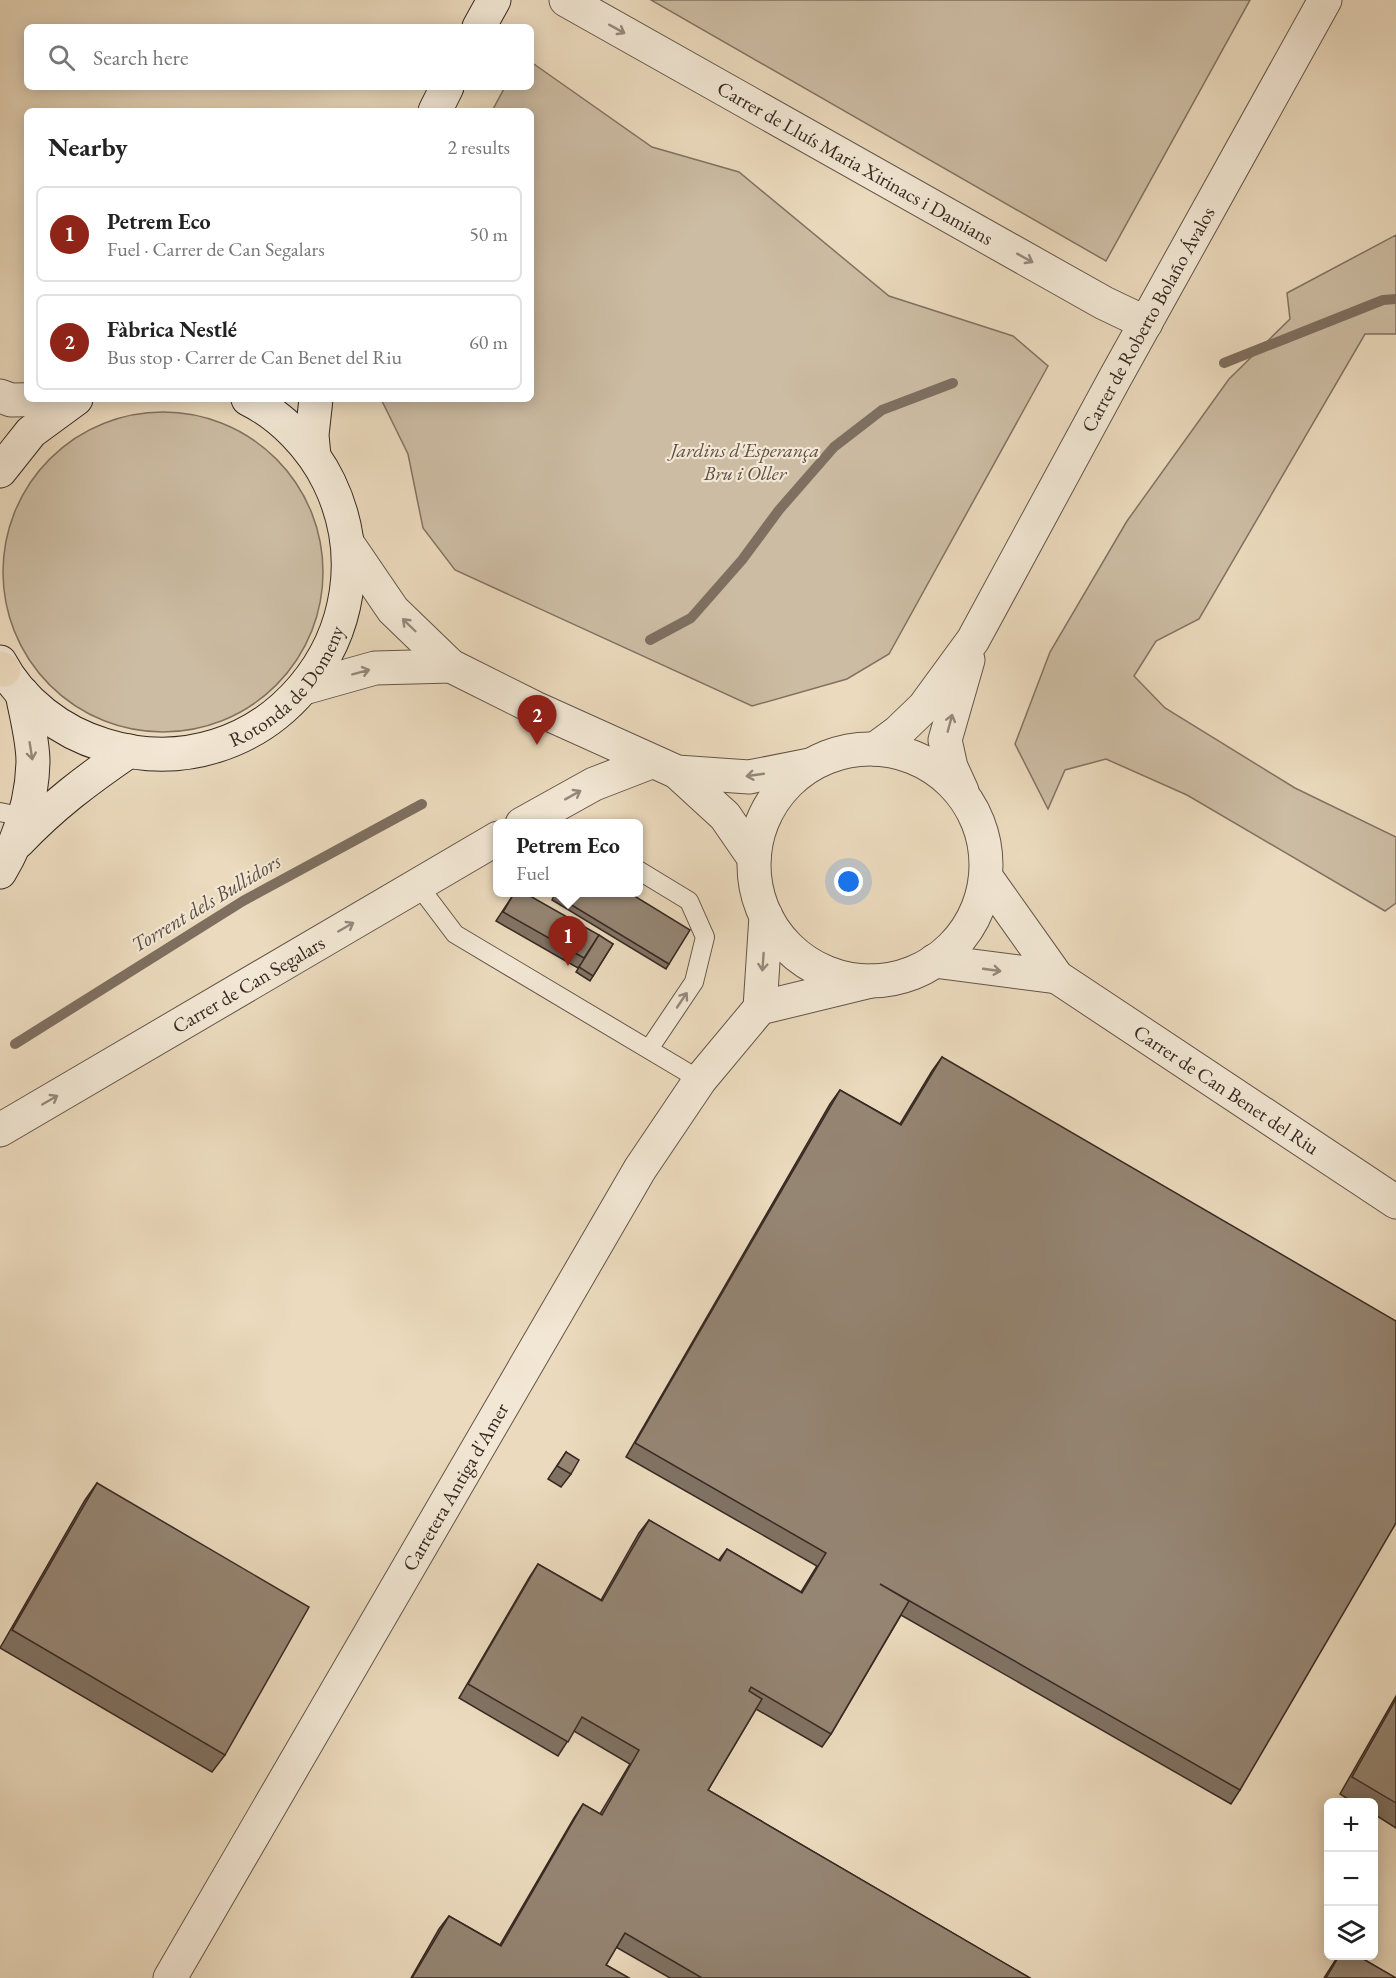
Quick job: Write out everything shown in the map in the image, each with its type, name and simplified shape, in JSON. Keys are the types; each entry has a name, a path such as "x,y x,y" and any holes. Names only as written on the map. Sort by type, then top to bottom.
{"street":[{"path":"481,24 494,0"},
{"name":"Carrer de Lluís Maria Xirinacs i Damians","path":"566,0 1104,303 1146,323"},
{"name":"Carrer de Roberto Bolaño Ávalos","path":"875,749 898,732 924,707 974,640 1325,0"},
{"path":"436,108 446,90"},
{"path":"0,396 11,400 24,400"},
{"path":"0,471 31,432 72,402"},
{"name":"Rotonda de Domeny","path":"7,673 49,717 79,735 129,751 168,754 188,752 225,743 276,715 304,688 322,663 341,621 349,575 348,544 337,498 314,456 280,420 253,402"},
{"path":"314,456 312,435 316,402"},
{"path":"348,544 393,610 451,666 664,767 725,816 754,858"},
{"name":"Carrer de Roberto Bolaño Ávalos","path":"974,640 945,740 951,767 982,835 986,877"},
{"path":"304,688 375,668 451,666"},
{"path":"7,673 33,761 10,837"},
{"path":"539,819 594,784 664,767 749,777 812,764 842,752 875,749 919,759 945,775 965,798"},
{"path":"10,837 45,814 75,789 129,751"},
{"path":"812,764 796,775 772,804 757,839 754,858 756,888 766,916 784,943 809,963 839,976 871,981"},
{"name":"Carrer de Can Segalars","path":"0,1130 493,841"},
{"path":"766,916 760,1008 904,975 934,961 956,942 973,918 986,877"},
{"name":"Carrer de Can Benet del Riu","path":"986,877 1057,977 1396,1202"},
{"name":"Carrer de Can Benet del Riu","path":"934,961 1057,977"},
{"name":"Carretera Antiga d'Amer","path":"170,1978 634,1179 699,1080 760,1008"}],"lane":[{"path":"643,872 689,901 705,937 694,982 649,1049"},
{"path":"418,885 455,934 699,1080"}],"green space":[{"path":"651,0 1250,0 1106,261"},
{"name":"Jardins d'Esperança Bru i Oller","path":"534,64 652,147 739,172 889,296 1013,336 1048,366 889,654 847,679 752,706 455,570 423,528 408,454 382,402 534,402 534,108 494,108 503,90 534,90"},
{"path":"1396,235 1396,334 1365,334 1199,619 1156,641 1134,676 1165,708 1295,788 1396,837 1396,903 1385,911 1187,795 1106,759 1065,770 1048,809 1015,744 1050,652 1127,521 1229,379 1290,319 1287,293"},
{"path":"163,412 194,415 224,424 265,448 287,470 311,511 320,541 323,572 320,603 311,633 287,674 265,696 224,720 194,729 163,732 132,729 102,720 61,696 39,674 15,633 6,603 3,572 6,541 15,511 39,470 61,448 102,424 132,415"}],"building":[{"path":"512,897 532,897 599,935 584,958 503,912"},
{"path":"558,897 636,897 690,930 669,964"},
{"path":"599,935 613,944 593,976 579,967"},
{"path":"942,1057 1396,1321 1396,1523 1240,1790 880,1584 909,1601 831,1734 751,1687 749,1691 762,1699 708,1790 1030,1978 702,1978 625,1933 606,1965 629,1978 412,1978 449,1916 501,1946 583,1804 602,1815 639,1750 582,1717 568,1742 468,1684 538,1564 602,1601 649,1520 720,1561 727,1549 802,1593 826,1553 635,1443 840,1090 901,1125"},
{"path":"566,1452 579,1460 571,1474 557,1466"},
{"path":"97,1483 309,1607 225,1755 12,1630"},
{"path":"1396,1699 1396,1803 1352,1777"},
{"path":"1337,1960 1365,1960 1396,1978 1326,1978"}],"waterway":[{"name":"Torrent dels Bullidors","path":"1224,363 1383,300 1396,299"},
{"name":"Torrent dels Bullidors","path":"650,640 691,618 742,560 779,510 834,447 882,410 953,383"},
{"name":"Torrent dels Bullidors","path":"15,1044 243,901 422,804"}],"place":[{"name":"Fàbrica Nestlé","path":"537,745"},
{"name":"Petrem Eco","path":"568,966"}]}
